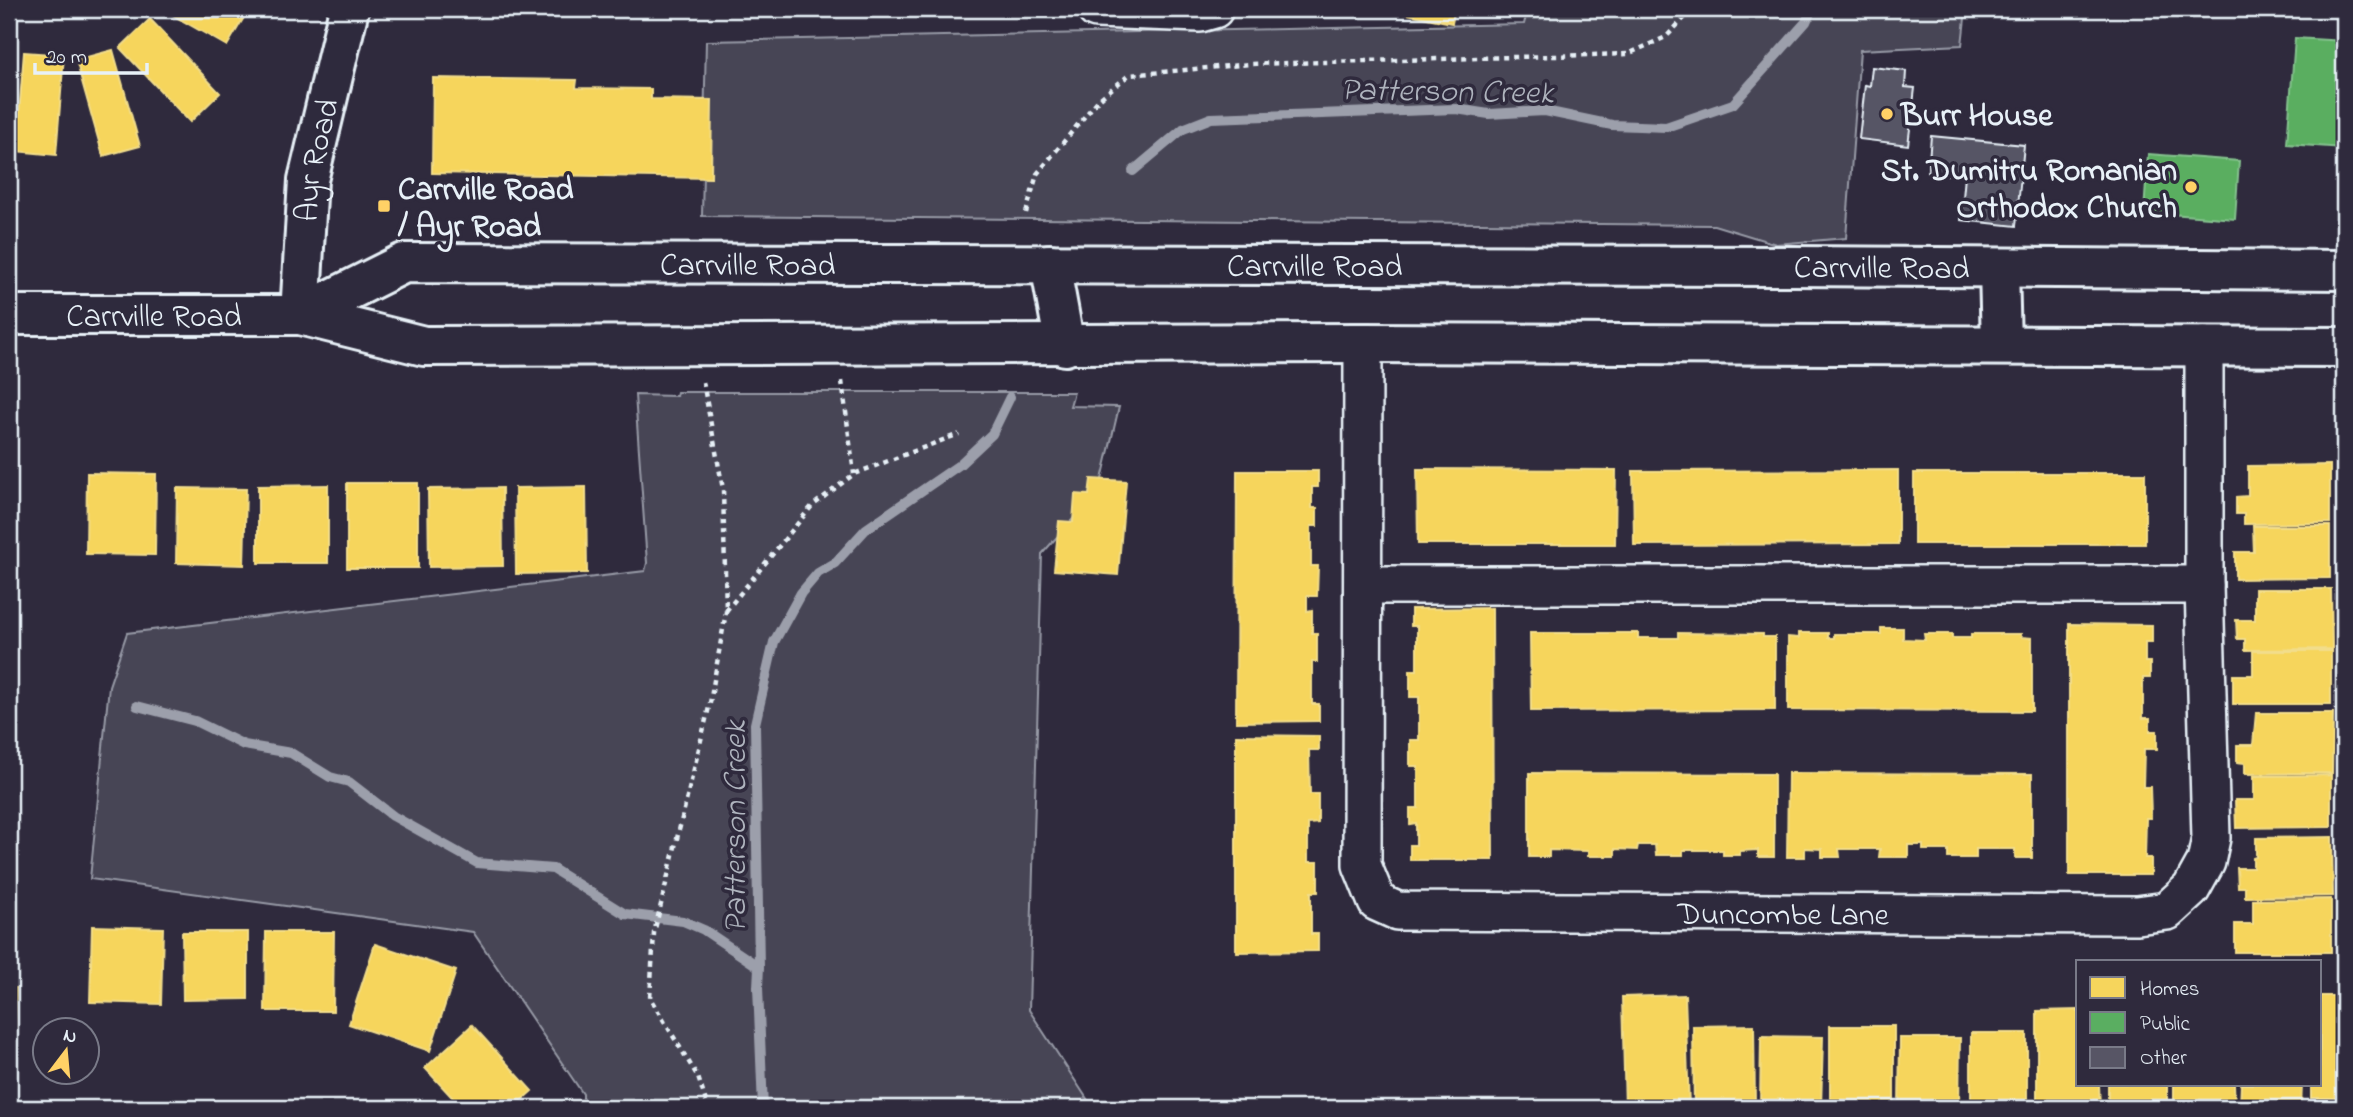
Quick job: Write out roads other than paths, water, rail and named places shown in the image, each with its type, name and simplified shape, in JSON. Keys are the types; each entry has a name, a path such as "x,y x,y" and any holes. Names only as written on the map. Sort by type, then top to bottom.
{"main road":[{"name":"Ayr Road","path":"300,315 308,180 349,9"},
{"name":"Carrville Road","path":"300,315 404,263 2344,270"},
{"path":"1050,264 1065,346"},
{"path":"1999,269 2001,345"},
{"name":"Carrville Road","path":"9,315 300,315 424,346 1363,344 2344,347"}],"street":[{"path":"1096,9 1200,13 1214,9"},
{"name":"Duncombe Lane","path":"1363,344 1362,864 1377,902 1397,911 2137,915 2167,911 2191,889 2206,862 2211,838 2204,584 2204,346"},
{"path":"1363,585 2204,584"}],"waterway":[{"name":"Patterson Creek","path":"1133,171 1183,129 1211,118 1456,109 1489,114 1545,111 1612,125 1666,127 1733,104 1806,22 1812,9"},
{"name":"Patterson Creek","path":"763,1108 758,987 755,724 774,642 801,593 818,573 835,563 866,529 959,465 992,434 1010,397"},
{"path":"137,706 195,721 244,745 291,753 330,777 349,782 393,816 477,863 553,869 625,914 683,921 704,930 759,967"}],"place":[{"name":"Burr House","path":"1887,114"},
{"name":"St. Dumitru Romanian Orthodox Church","path":"2191,187"},
{"name":"Carrville Road / Ayr Road","path":"384,206"}]}
